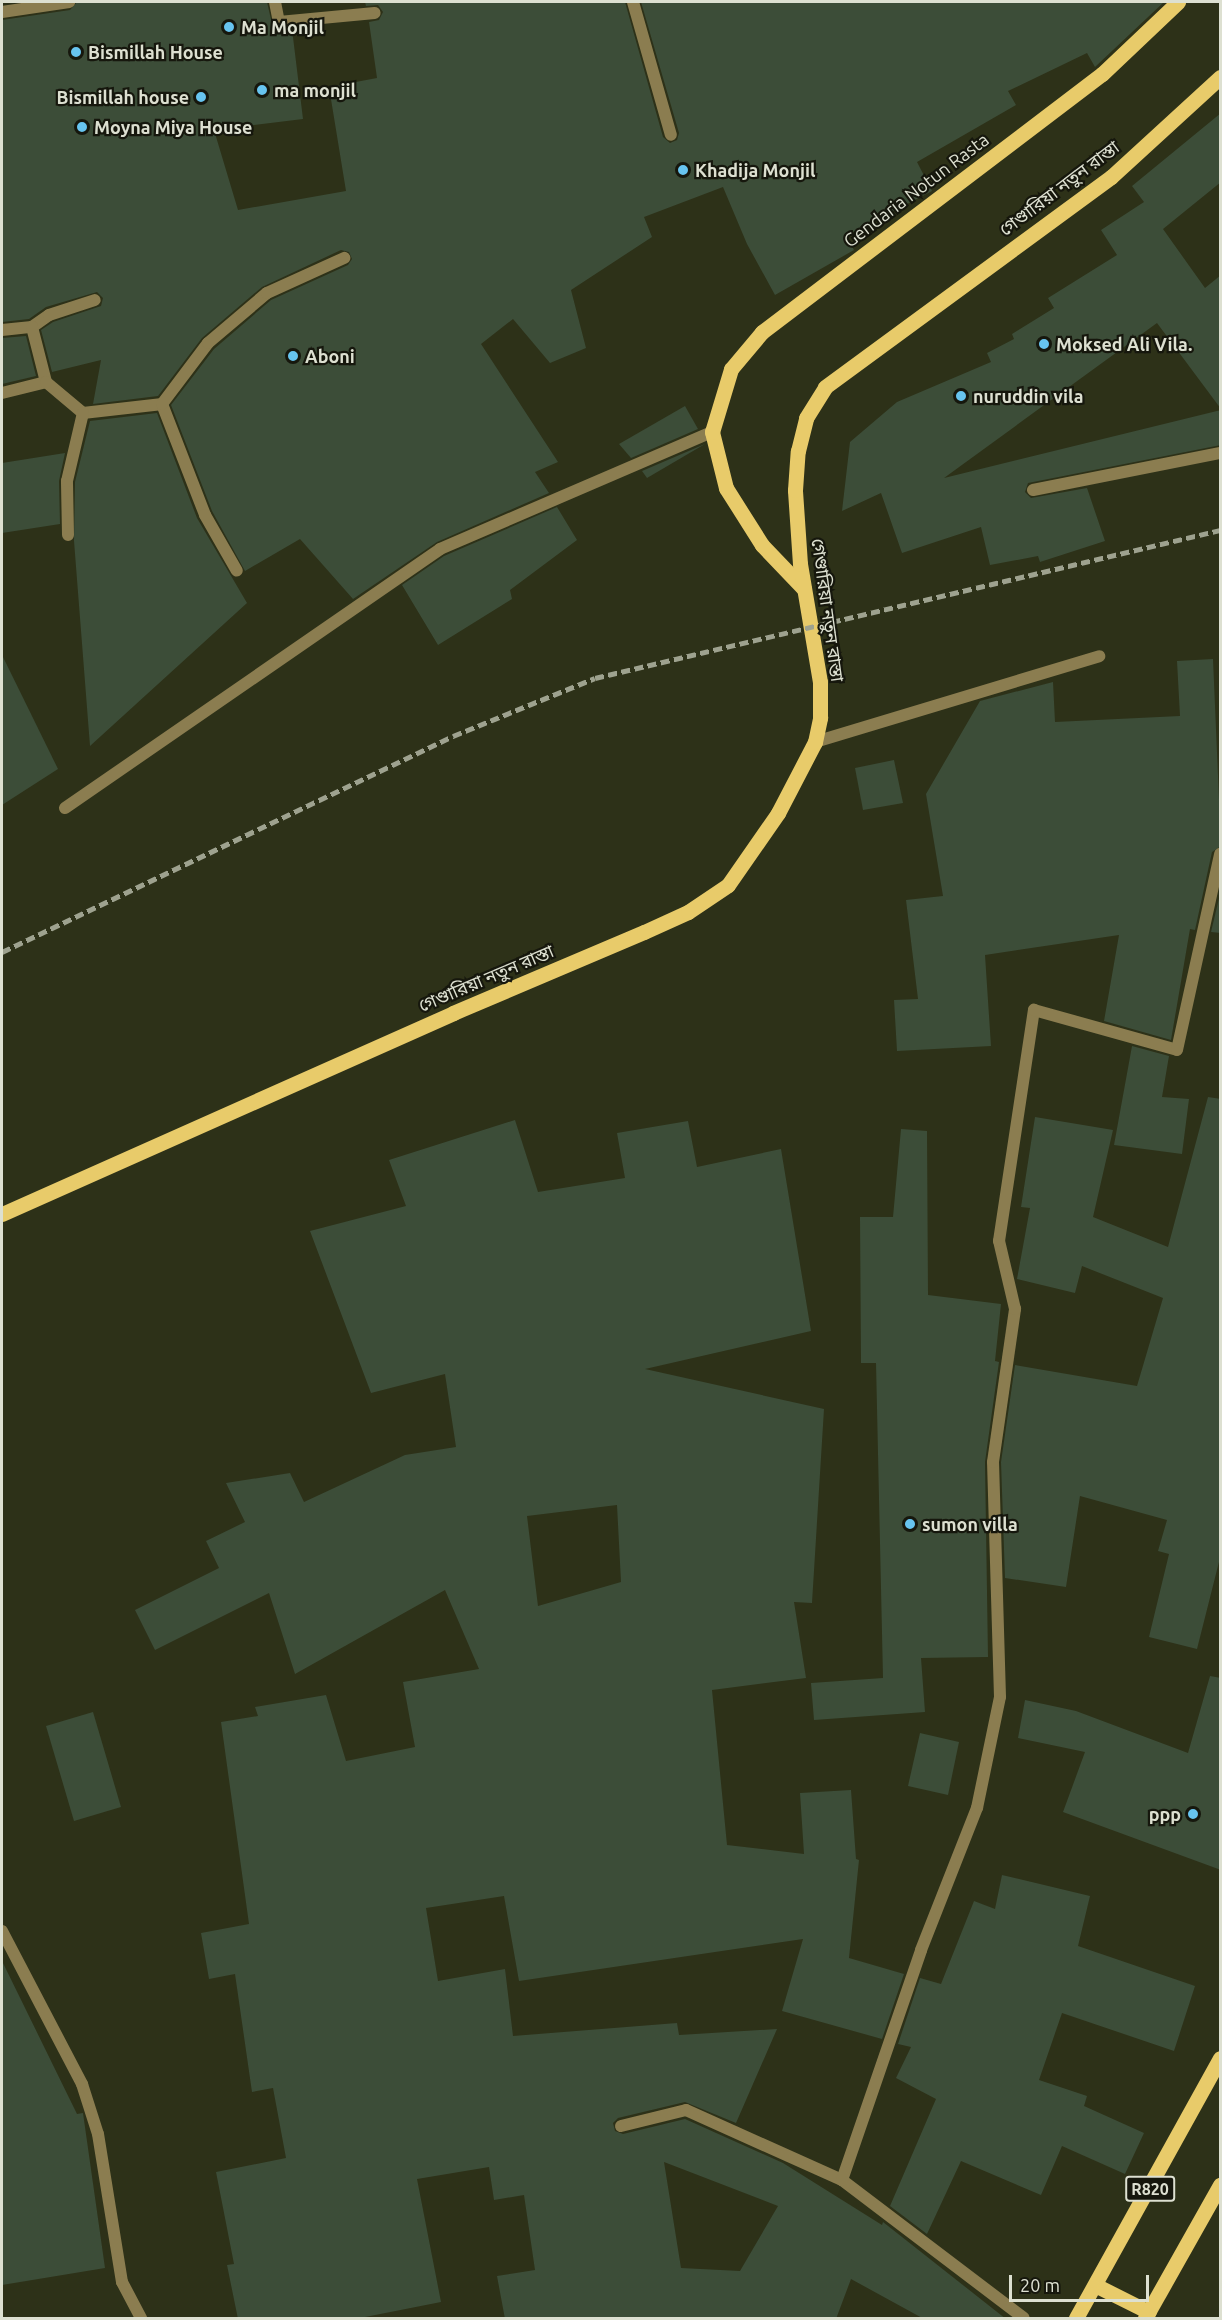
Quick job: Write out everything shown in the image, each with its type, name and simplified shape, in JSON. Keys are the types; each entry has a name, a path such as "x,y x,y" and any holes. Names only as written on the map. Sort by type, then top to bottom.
{"main road":[{"name":"Gendaria Notun Rasta","path":"712,432 731,369 762,333 1102,74 1178,2"},
{"name":"গেণ্ডারিয়া নতুন রাস্তা","path":"2,1214 688,912 728,885 755,850 815,742 820,682 804,589 795,490 798,451 806,418 825,387 1112,177 1221,76"},
{"path":"712,432 726,488 762,545 804,589"},
{"name":"R820","path":"1076,2319 1221,2058"},
{"path":"1095,2285 1147,2315 1221,2186"}],"street":[{"path":"2,12 69,2"},
{"path":"275,2 279,22 375,13"},
{"path":"633,2 671,135"},
{"path":"32,327 46,382 83,413 162,404 208,343 267,293 344,258"},
{"path":"2,330 32,327 49,315 95,300"},
{"path":"2,393 46,382"},
{"path":"162,404 205,514 237,571"},
{"path":"68,535 67,482 83,413"},
{"path":"65,808 440,549 712,432"},
{"path":"1033,490 1221,453"},
{"path":"815,742 1099,656"},
{"path":"842,2180 921,1950 977,1808 1000,1697 993,1462 1015,1309 999,1240 1034,1010 1177,1050 1221,854"},
{"path":"2,1931 82,2084 98,2134 122,2282 141,2319"},
{"path":"621,2126 686,2110 842,2180 1024,2319"}],"building":[{"path":"77,2 267,2 273,28 292,29 303,119 214,130 238,210 346,191 329,87 377,78 369,22 379,20 383,12 378,5 366,6 365,2 625,2 663,137 670,143 677,140 679,133 641,2 1164,2 1095,67 1087,53 1008,91 1016,105 917,162 932,191 846,236 854,250 775,295 747,244 723,187 644,217 652,237 571,290 586,348 550,363 513,319 481,344 558,462 535,472 549,493 437,542 353,599 300,539 245,571 212,511 171,405 214,349 271,300 348,265 352,259 349,252 341,250 262,287 202,338 158,396 93,404 101,360 52,372 41,330 53,322 101,306 103,298 97,292 46,307 29,319 2,322 2,20 70,10"},
{"path":"1221,113 1221,182 1163,229 1205,288 1221,275 1221,409 1157,323 944,478 1221,410 1221,445 1028,483 1025,492 1031,498 1087,488 1105,541 1040,562 1038,556 990,565 981,527 902,553 881,493 842,511 850,442 897,402 991,362 987,353 1014,339 1012,334 1054,308 1048,298 1117,255 1101,230 1144,202 1132,186"},
{"path":"26,336 36,376 2,384 2,338"},
{"path":"685,406 698,429 631,458 619,444"},
{"path":"157,413 197,518 247,603 90,746 74,541 75,482 90,421"},
{"path":"705,444 647,478 642,471"},
{"path":"65,453 59,481 60,524 2,533 2,463"},
{"path":"557,507 577,540 510,590 512,599 438,645 402,585 444,556"},
{"path":"2,655 58,769 2,805"},
{"path":"1213,659 1221,846 1212,852 1195,930 1190,929 1171,1040 1104,1021 1119,935 985,955 991,1046 897,1051 894,1000 918,999 906,900 943,896 926,794 980,701 1053,682 1055,722 1180,716 1177,661"},
{"path":"894,760 903,803 863,810 855,768"},
{"path":"1221,890 1221,933 1211,932"},
{"path":"1132,1046 1169,1056 1162,1097 1189,1099 1182,1154 1114,1145"},
{"path":"1208,1097 1221,1099 1221,1554 1197,1649 1149,1637 1169,1554 1158,1551 1167,1520 1080,1496 1066,1587 1005,1578 1001,1462 1015,1365 1137,1386 1163,1298 1082,1266 1075,1293 1017,1279 1030,1208 1021,1207 1035,1117 1113,1130 1093,1217 1168,1247"},
{"path":"515,1120 538,1192 625,1178 617,1133 688,1121 697,1167 781,1149 811,1331 645,1369 824,1409 812,1603 794,1602 806,1678 712,1690 727,1845 804,1854 800,1793 851,1790 856,1859 859,1860 849,1958 904,1974 882,2039 782,2011 803,1939 519,1981 504,1896 426,1908 438,1981 505,1969 513,2036 677,2023 679,2035 777,2029 736,2123 685,2102 618,2118 613,2123 615,2131 623,2134 685,2119 783,2163 882,2225 883,2222 1006,2319 924,2319 851,2279 836,2319 505,2319 497,2276 535,2270 524,2195 494,2200 489,2167 417,2179 441,2302 355,2319 238,2319 227,2265 234,2264 216,2172 286,2158 273,2088 252,2092 235,1974 209,1979 201,1933 249,1924 221,1722 258,1716 255,1707 326,1695 346,1761 415,1747 403,1682 479,1669 445,1590 295,1674 269,1593 155,1650 135,1610 219,1568 206,1541 245,1522 226,1483 290,1473 304,1502 405,1455 456,1447 445,1374 371,1393 310,1231 406,1206 389,1160","holes":["617,1505 621,1582 538,1606 527,1516","664,2162 778,2206 740,2271 681,2268"]},
{"path":"901,1129 927,1131 928,1295 1001,1304 995,1361 999,1362 985,1462 988,1657 921,1658 925,1712 814,1720 811,1683 883,1678 876,1363 861,1363 860,1217 893,1217"},
{"path":"1210,1676 1221,1678 1221,1870 1063,1812 1085,1752 1018,1738 1025,1700 1076,1711 1188,1753"},
{"path":"93,1712 121,1807 74,1821 46,1726"},
{"path":"920,1733 959,1742 948,1795 908,1786"},
{"path":"1002,1875 1090,1896 1078,1946 1195,1986 1174,2051 1062,2013 1039,2080 1087,2096 1084,2106 1144,2133 1125,2174 1062,2146 1041,2195 961,2161 927,2234 890,2206 936,2099 896,2078 911,2047 898,2044 920,1978 941,1984 974,1901 995,1909"},
{"path":"2,1961 77,2114 83,2113 105,2268 2,2285"}],"railway":[{"path":"2,952 453,736 595,678 1220,530"}],"place":[{"name":"Ma Monjil","path":"229,27"},
{"name":"Bismillah House","path":"76,52"},
{"name":"ma monjil","path":"262,90"},
{"name":"Bismillah house","path":"201,97"},
{"name":"Moyna Miya House","path":"82,127"},
{"name":"Khadija Monjil","path":"683,170"},
{"name":"Moksed Ali Vila.","path":"1044,344"},
{"name":"Aboni","path":"293,356"},
{"name":"nuruddin vila","path":"961,396"},
{"name":"sumon villa","path":"910,1524"},
{"name":"ppp","path":"1193,1814"}]}
